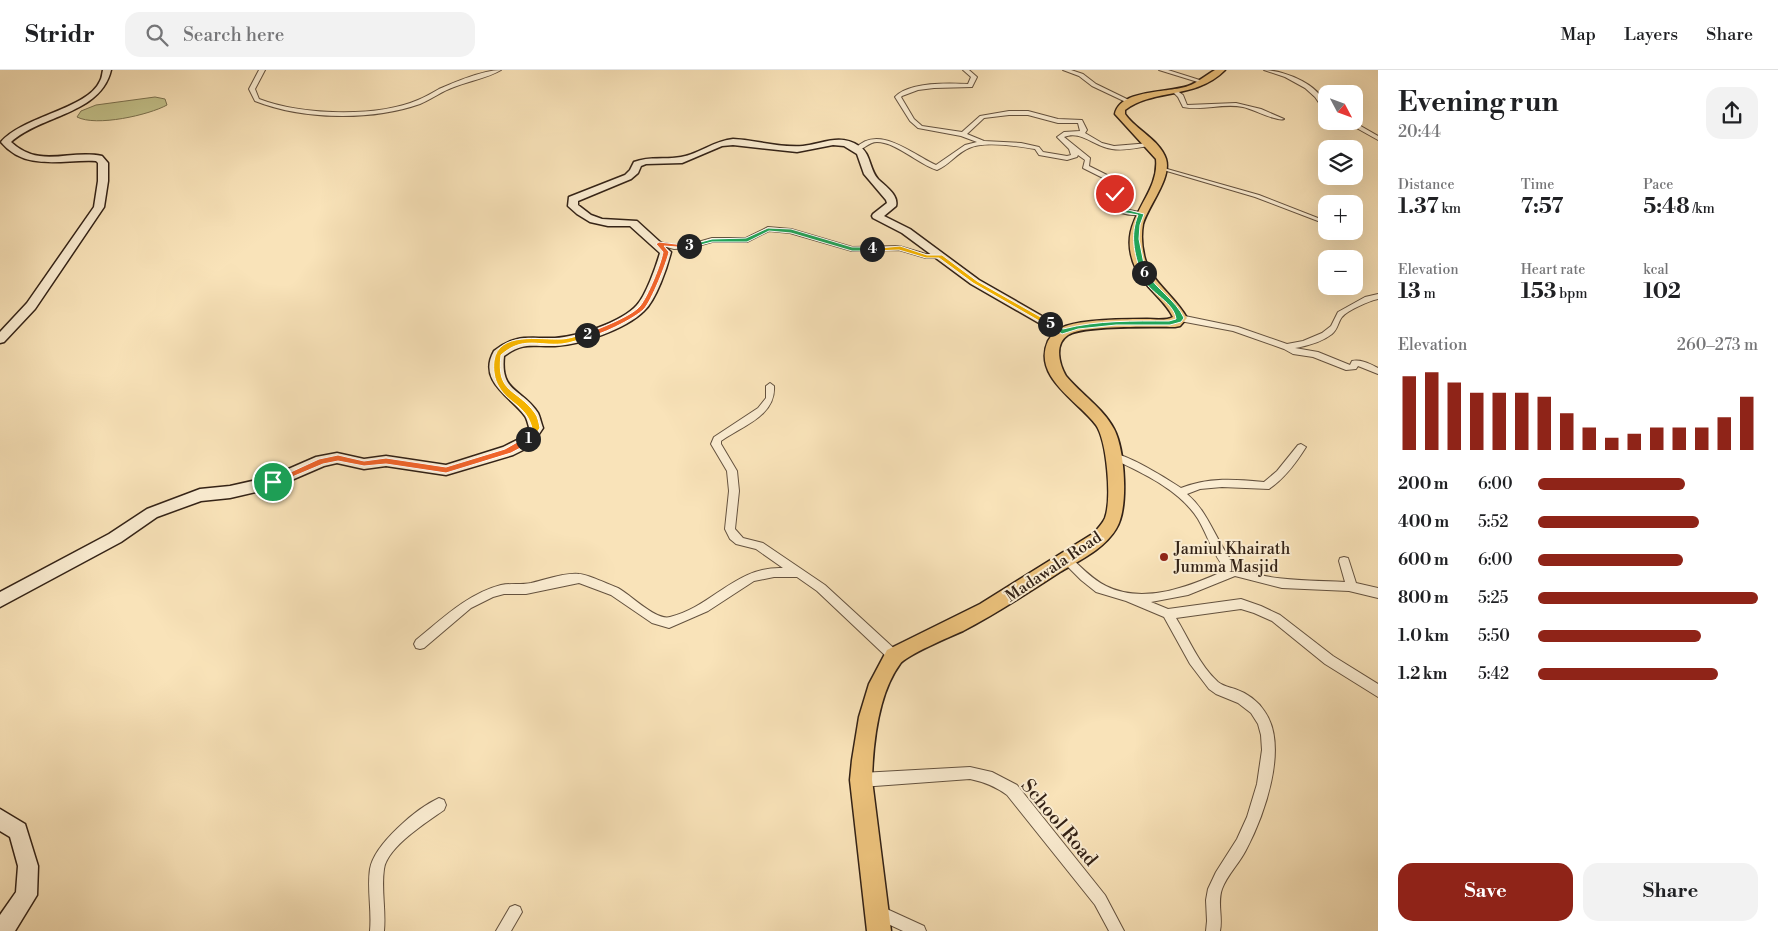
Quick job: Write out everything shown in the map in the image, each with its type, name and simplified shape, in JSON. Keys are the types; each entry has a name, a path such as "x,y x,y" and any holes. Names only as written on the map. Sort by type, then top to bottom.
{"main road":[{"path":"1062,332 1078,327 1116,323 1175,323 1180,318 1177,310 1148,282 1142,269 1136,239 1137,225 1162,168 1160,158 1121,117 1121,109 1130,102 1176,92 1202,82 1221,70"},
{"name":"Madawala Road","path":"894,656 986,610 1066,560 1100,538 1113,518 1115,508 1114,456 1108,432 1101,421 1057,375 1050,356 1056,340 1062,332"},
{"path":"879,931 861,780 862,760 869,717 879,684 894,656"}],"street":[{"path":"0,339 31,306 99,207 103,181 103,163 99,158 44,160 24,156 11,148 6,142 16,132 67,109 102,88 108,76 107,70"},
{"path":"262,70 252,89 257,100 296,110 328,113 409,105 426,99 446,88 498,70"},
{"path":"966,70 974,77 970,86 948,84 916,88 898,97 912,120 920,127 963,134 983,143"},
{"path":"1066,70 1081,75 1094,85 1130,102"},
{"path":"1162,70 1202,82"},
{"path":"1267,70 1285,75 1303,84 1318,98"},
{"path":"1176,92 1181,96 1185,106 1241,104 1281,119"},
{"path":"0,135 67,109"},
{"path":"963,134 982,117 1017,113 1028,113 1058,121 1080,120 1084,130 1082,133"},
{"path":"1363,130 1378,138"},
{"path":"1142,214 1118,210 1111,205 1115,194 1104,180 1108,178 1085,167 1088,159 1072,148 1060,136 1082,133 1094,142 1115,150 1148,144"},
{"path":"858,149 861,145 873,140 892,142 937,168 967,146 983,143 1021,145 1037,148 1041,154 1067,158 1075,156 1072,148"},
{"path":"0,600 115,538 152,513 200,495 230,492 273,482 322,461 338,458 364,464 386,461 446,470 508,451 526,442 536,428 532,415 502,386 496,370 498,354 509,344 519,341 562,341 609,328 642,308 664,261 666,252 633,223 604,224 581,214 573,206 572,199 628,177 635,170 637,164 646,160 680,160 698,155 724,143 748,143 799,150 826,143 844,142 858,149 870,175 891,198 892,204 877,216 906,231 975,282 1062,332"},
{"path":"1162,168 1257,196 1318,219"},
{"path":"659,244 674,247 691,246 712,240 747,240 768,229 791,231 852,249 900,248 926,256 940,256"},
{"path":"1287,347 1302,345 1319,338 1333,328 1337,317 1341,314 1368,299 1378,296"},
{"path":"1180,318 1235,329 1287,347 1296,352 1320,356 1349,368 1357,362 1378,372"},
{"path":"770,386 770,398 763,408 750,419 717,439 716,444 732,471 734,491 730,529 740,541 759,546 821,588 894,656"},
{"path":"1180,493 1193,487 1216,482 1266,486 1294,458 1301,447"},
{"path":"1114,456 1164,481 1180,493 1198,511 1226,565 1234,571 1253,578 1296,585 1352,588 1378,593"},
{"path":"1066,560 1103,591 1125,597 1168,614 1241,604 1257,608 1276,618 1329,660 1378,691"},
{"path":"1344,561 1352,588"},
{"path":"1125,597 1149,598 1179,594 1234,571"},
{"path":"420,644 467,606 490,593 504,589 526,589 579,578 615,592 656,620 669,623 704,608 751,577 774,572 800,573"},
{"path":"1168,614 1209,680 1220,691 1240,697 1249,704 1264,722 1268,736 1267,773 1251,823 1241,845 1222,873 1214,891 1215,925 1213,931"},
{"name":"School Road","path":"861,780 970,773 986,775 998,780 1012,790 1100,900 1117,931"},
{"path":"376,931 378,921 377,866 405,830 439,805"},
{"path":"0,819 18,831 28,866 26,895 2,931"},
{"path":"503,931 515,912"},
{"path":"878,912 919,931"}],"shaded area":[{"path":"155,97 165,99 167,105 122,119 97,121 77,117 81,111 96,105"}],"place":[{"name":"Jamiul Khairath Jumma Masjid","path":"1164,557"}],"route":[{"path":"273,482 322,461 338,458 364,464 386,461 446,470 508,451 526,442 536,428 532,415 502,386 496,370 498,354 509,344 519,341 562,341 609,328 642,308 664,261 666,252 659,244 674,247 691,246 712,240 747,240 768,229 791,231 852,249 900,248 926,256 940,256 975,282 1013,302 1062,332 1078,327 1116,323 1175,323 1180,318 1177,310 1148,282 1138,256 1137,225 1142,214 1118,210 1111,205 1115,194"}]}
